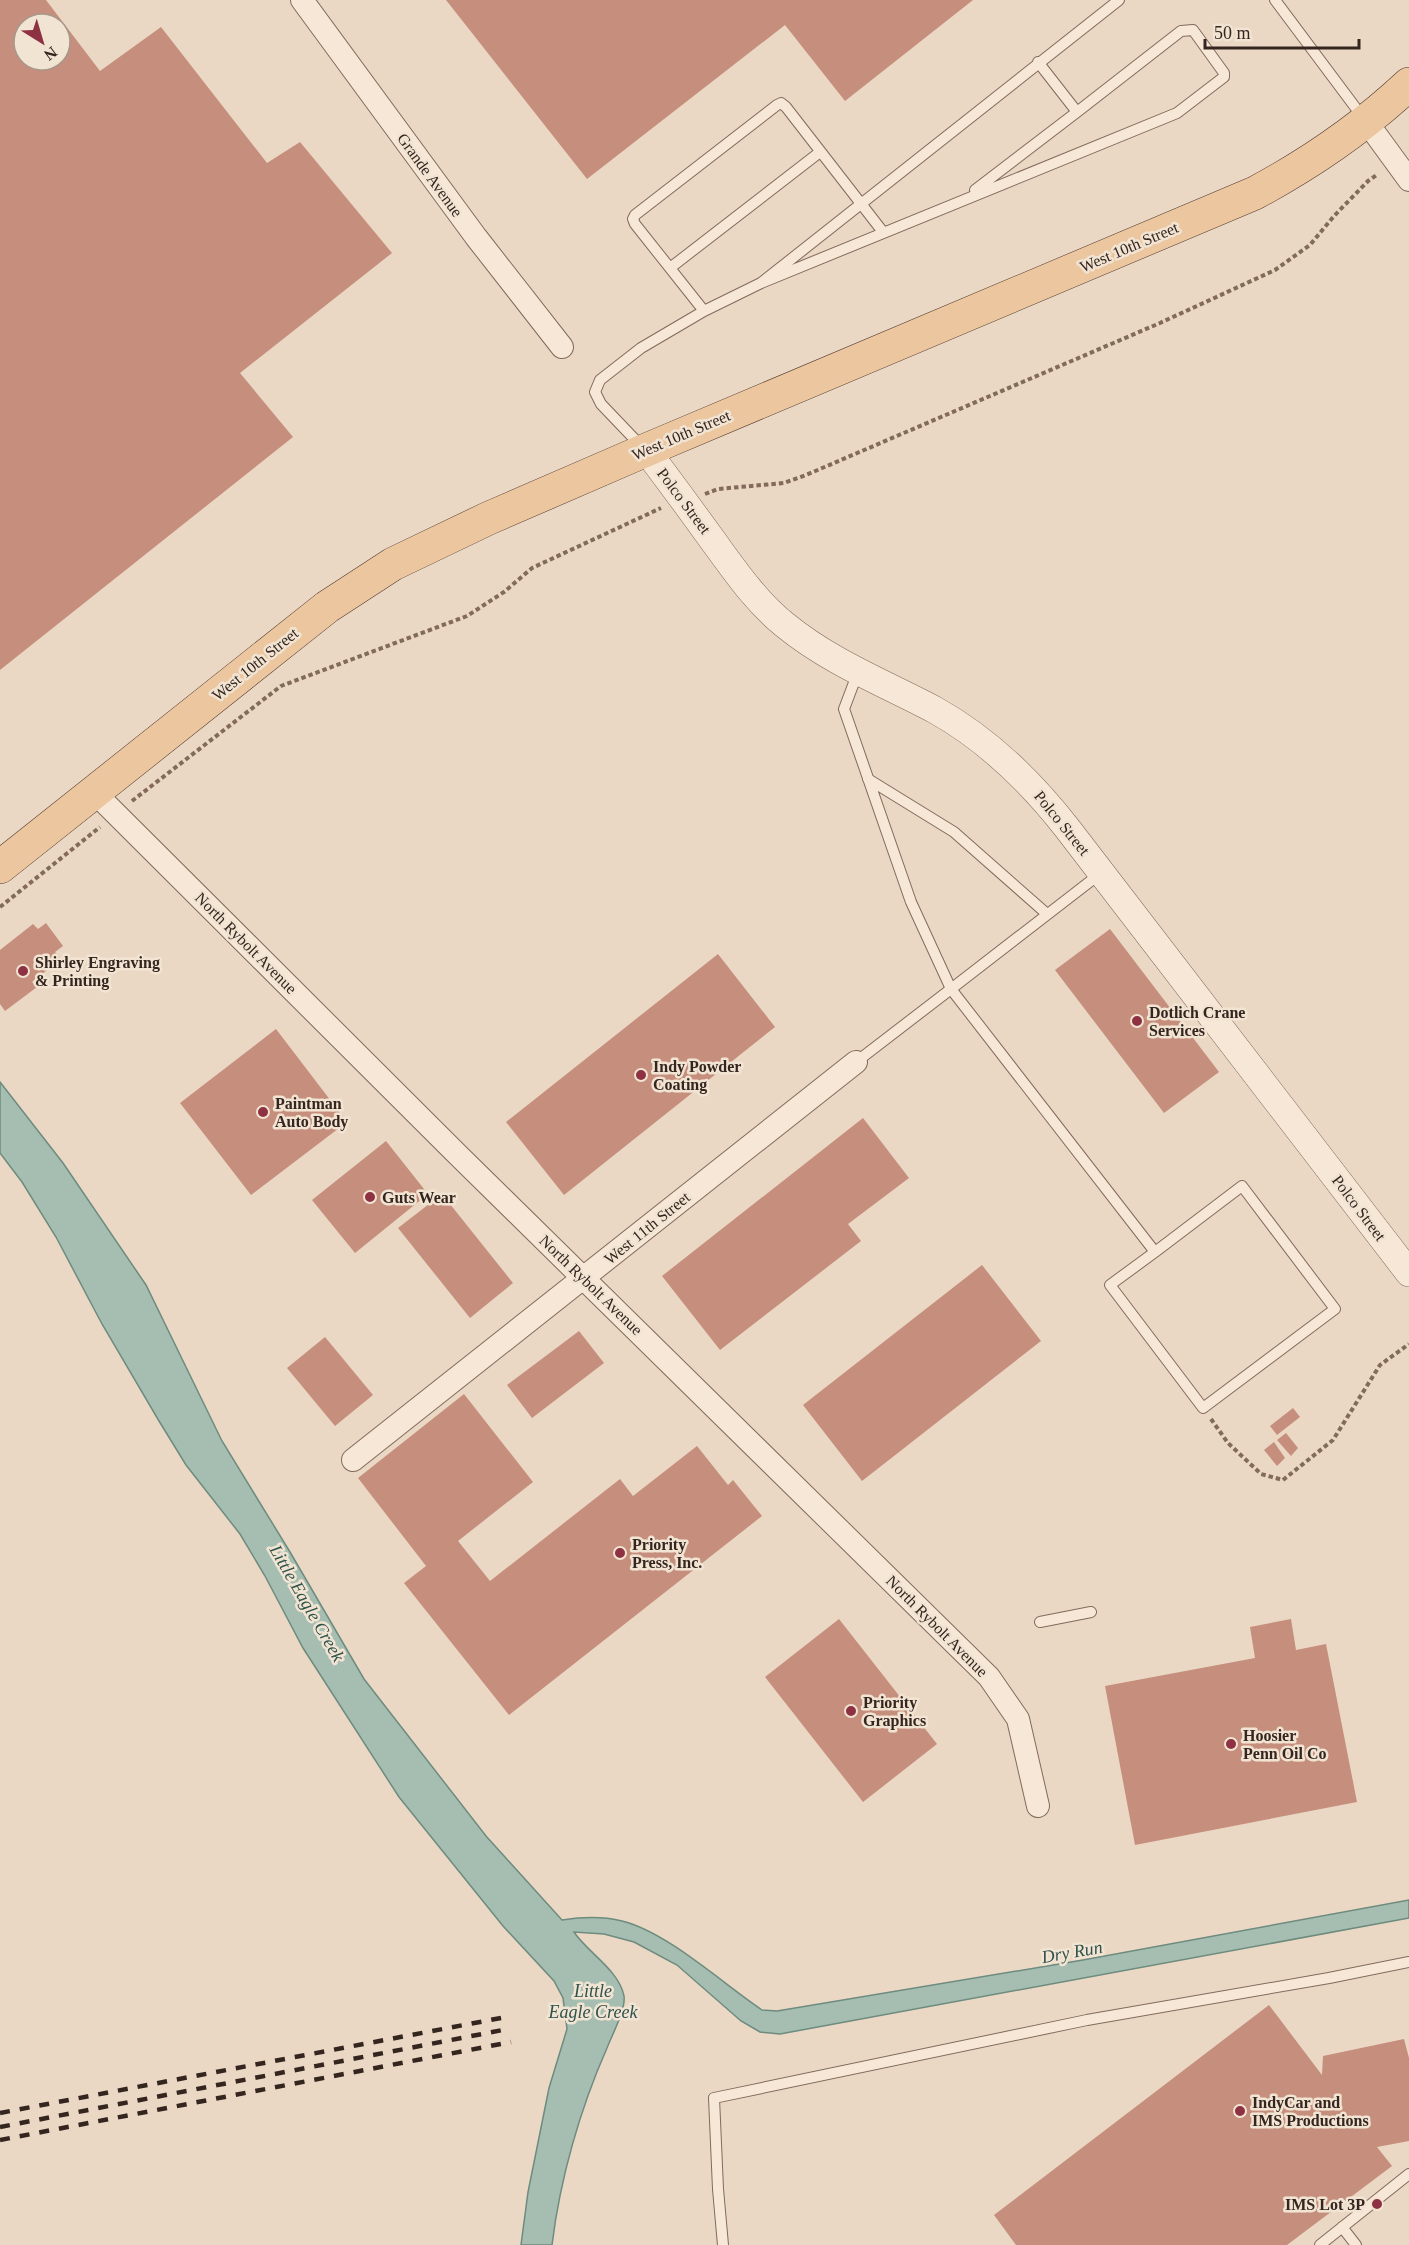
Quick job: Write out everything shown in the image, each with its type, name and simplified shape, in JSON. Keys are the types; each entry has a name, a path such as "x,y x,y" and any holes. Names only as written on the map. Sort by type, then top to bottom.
{"main road":[{"name":"West 10th Street","path":"0,867 327,607 393,564 489,518 646,450 1220,209 1288,175 1366,121 1409,84"}],"street":[{"name":"Grande Avenue","path":"302,0 476,237 562,347"},
{"path":"1366,121 1409,180"},
{"name":"Polco Street","path":"646,450 746,585 784,624 816,647 858,672 936,711 969,733 1007,763 1055,812 1409,1273"},
{"name":"North Rybolt Avenue","path":"94,793 989,1677 1017,1719 1038,1806"},
{"name":"West 11th Street","path":"353,1460 856,1062"}],"lane":[{"path":"760,283 1119,0"},
{"path":"1275,0 1366,121"},
{"path":"646,450 602,405 595,392 600,380 641,348 704,311 760,283 1178,113 1224,77 1224,73 1193,30 1181,31 963,199"},
{"path":"1038,62 1077,112"},
{"path":"704,311 633,219 635,215 781,103 883,232"},
{"path":"670,268 820,152"},
{"path":"858,672 844,709 911,902 951,989 1155,1252"},
{"path":"868,779 954,832 1047,914"},
{"path":"856,1062 1101,872"},
{"path":"1242,1186 1335,1309 1203,1408 1110,1285 1155,1252 1242,1186"},
{"path":"1040,1622 1091,1612"},
{"path":"723,2245 714,2098 1087,2020 1409,1962"},
{"path":"1320,2245 1409,2174"},
{"path":"1342,2227 1356,2245"}],"path":[{"path":"1203,1408 1228,1443 1261,1474 1283,1480 1333,1440 1380,1365 1409,1344"}],"water":[{"name":"Little Eagle Creek","path":"0,1082 63,1163 146,1285 222,1441 364,1679 486,1836 562,1920 607,1918 639,1927 676,1947 762,2010 777,2011 1083,1960 1409,1900 1409,1918 780,2034 760,2032 741,2021 677,1965 634,1942 604,1934 574,1932 616,1978 624,1996 623,2008 588,2095 572,2145 560,2195 552,2245 521,2245 528,2192 549,2088 567,2029 563,1998 554,1981 503,1926 399,1797 303,1648 240,1534 186,1465 102,1324 56,1237 22,1182 0,1153"}],"building":[{"path":"0,0 46,0 55,12 12,12 12,72 72,72 72,34 100,71 161,27 267,163 300,142 392,253 240,373 293,437 0,670"},
{"path":"446,0 973,0 845,101 785,25 587,179"},
{"name":"Shirley Engraving & Printing","path":"46,923 63,946 55,952 61,959 32,982 37,987 5,1011 0,1004 0,950 33,924 38,929"},
{"name":"Dotlich Crane Services","path":"1110,929 1219,1072 1164,1113 1055,970"},
{"name":"Indy Powder Coating","path":"718,954 775,1027 564,1195 506,1122"},
{"name":"Paintman Auto Body","path":"276,1029 347,1122 251,1195 180,1103"},
{"path":"863,1118 909,1178 848,1224 861,1241 720,1350 662,1276"},
{"name":"Guts Wear","path":"386,1141 428,1194 355,1253 312,1200"},
{"path":"442,1194 513,1283 470,1318 398,1228"},
{"path":"982,1265 1041,1341 862,1481 803,1405"},
{"path":"579,1331 604,1363 532,1418 507,1385"},
{"path":"325,1337 373,1395 335,1426 287,1368"},
{"name":"Priority Press, Inc.","path":"464,1394 533,1482 458,1541 490,1581 620,1479 633,1496 697,1446 728,1485 733,1480 762,1516 509,1715 404,1583 426,1566 358,1478"},
{"path":"1293,1408 1300,1417 1277,1435 1270,1426"},
{"path":"1286,1433 1298,1448 1291,1456 1277,1440"},
{"path":"1274,1442 1285,1458 1277,1466 1264,1450"},
{"name":"Priority Graphics","path":"839,1619 937,1744 863,1802 765,1677"},
{"name":"Hoosier Penn Oil Co","path":"1291,1619 1296,1650 1326,1644 1357,1802 1135,1845 1105,1686 1255,1658 1250,1627"},
{"name":"IndyCar and IMS Productions","path":"1269,2005 1322,2075 1323,2056 1404,2039 1409,2058 1409,2141 1377,2147 1392,2166 1287,2245 1016,2245 994,2215"}],"railway":[{"path":"0,2113 506,2017"},
{"path":"0,2127 508,2029"},
{"path":"0,2140 511,2042"}],"place":[{"name":"Shirley Engraving & Printing","path":"23,971"},
{"name":"Dotlich Crane Services","path":"1137,1021"},
{"name":"Indy Powder Coating","path":"641,1075"},
{"name":"Paintman Auto Body","path":"263,1112"},
{"name":"Guts Wear","path":"370,1197"},
{"name":"Priority Press, Inc.","path":"620,1553"},
{"name":"Priority Graphics","path":"851,1711"},
{"name":"Hoosier Penn Oil Co","path":"1231,1744"},
{"name":"IndyCar and IMS Productions","path":"1240,2111"},
{"name":"IMS Lot 3P","path":"1377,2204"}],"water label":[{"name":"Dry Run","path":"1072,1952"}]}
